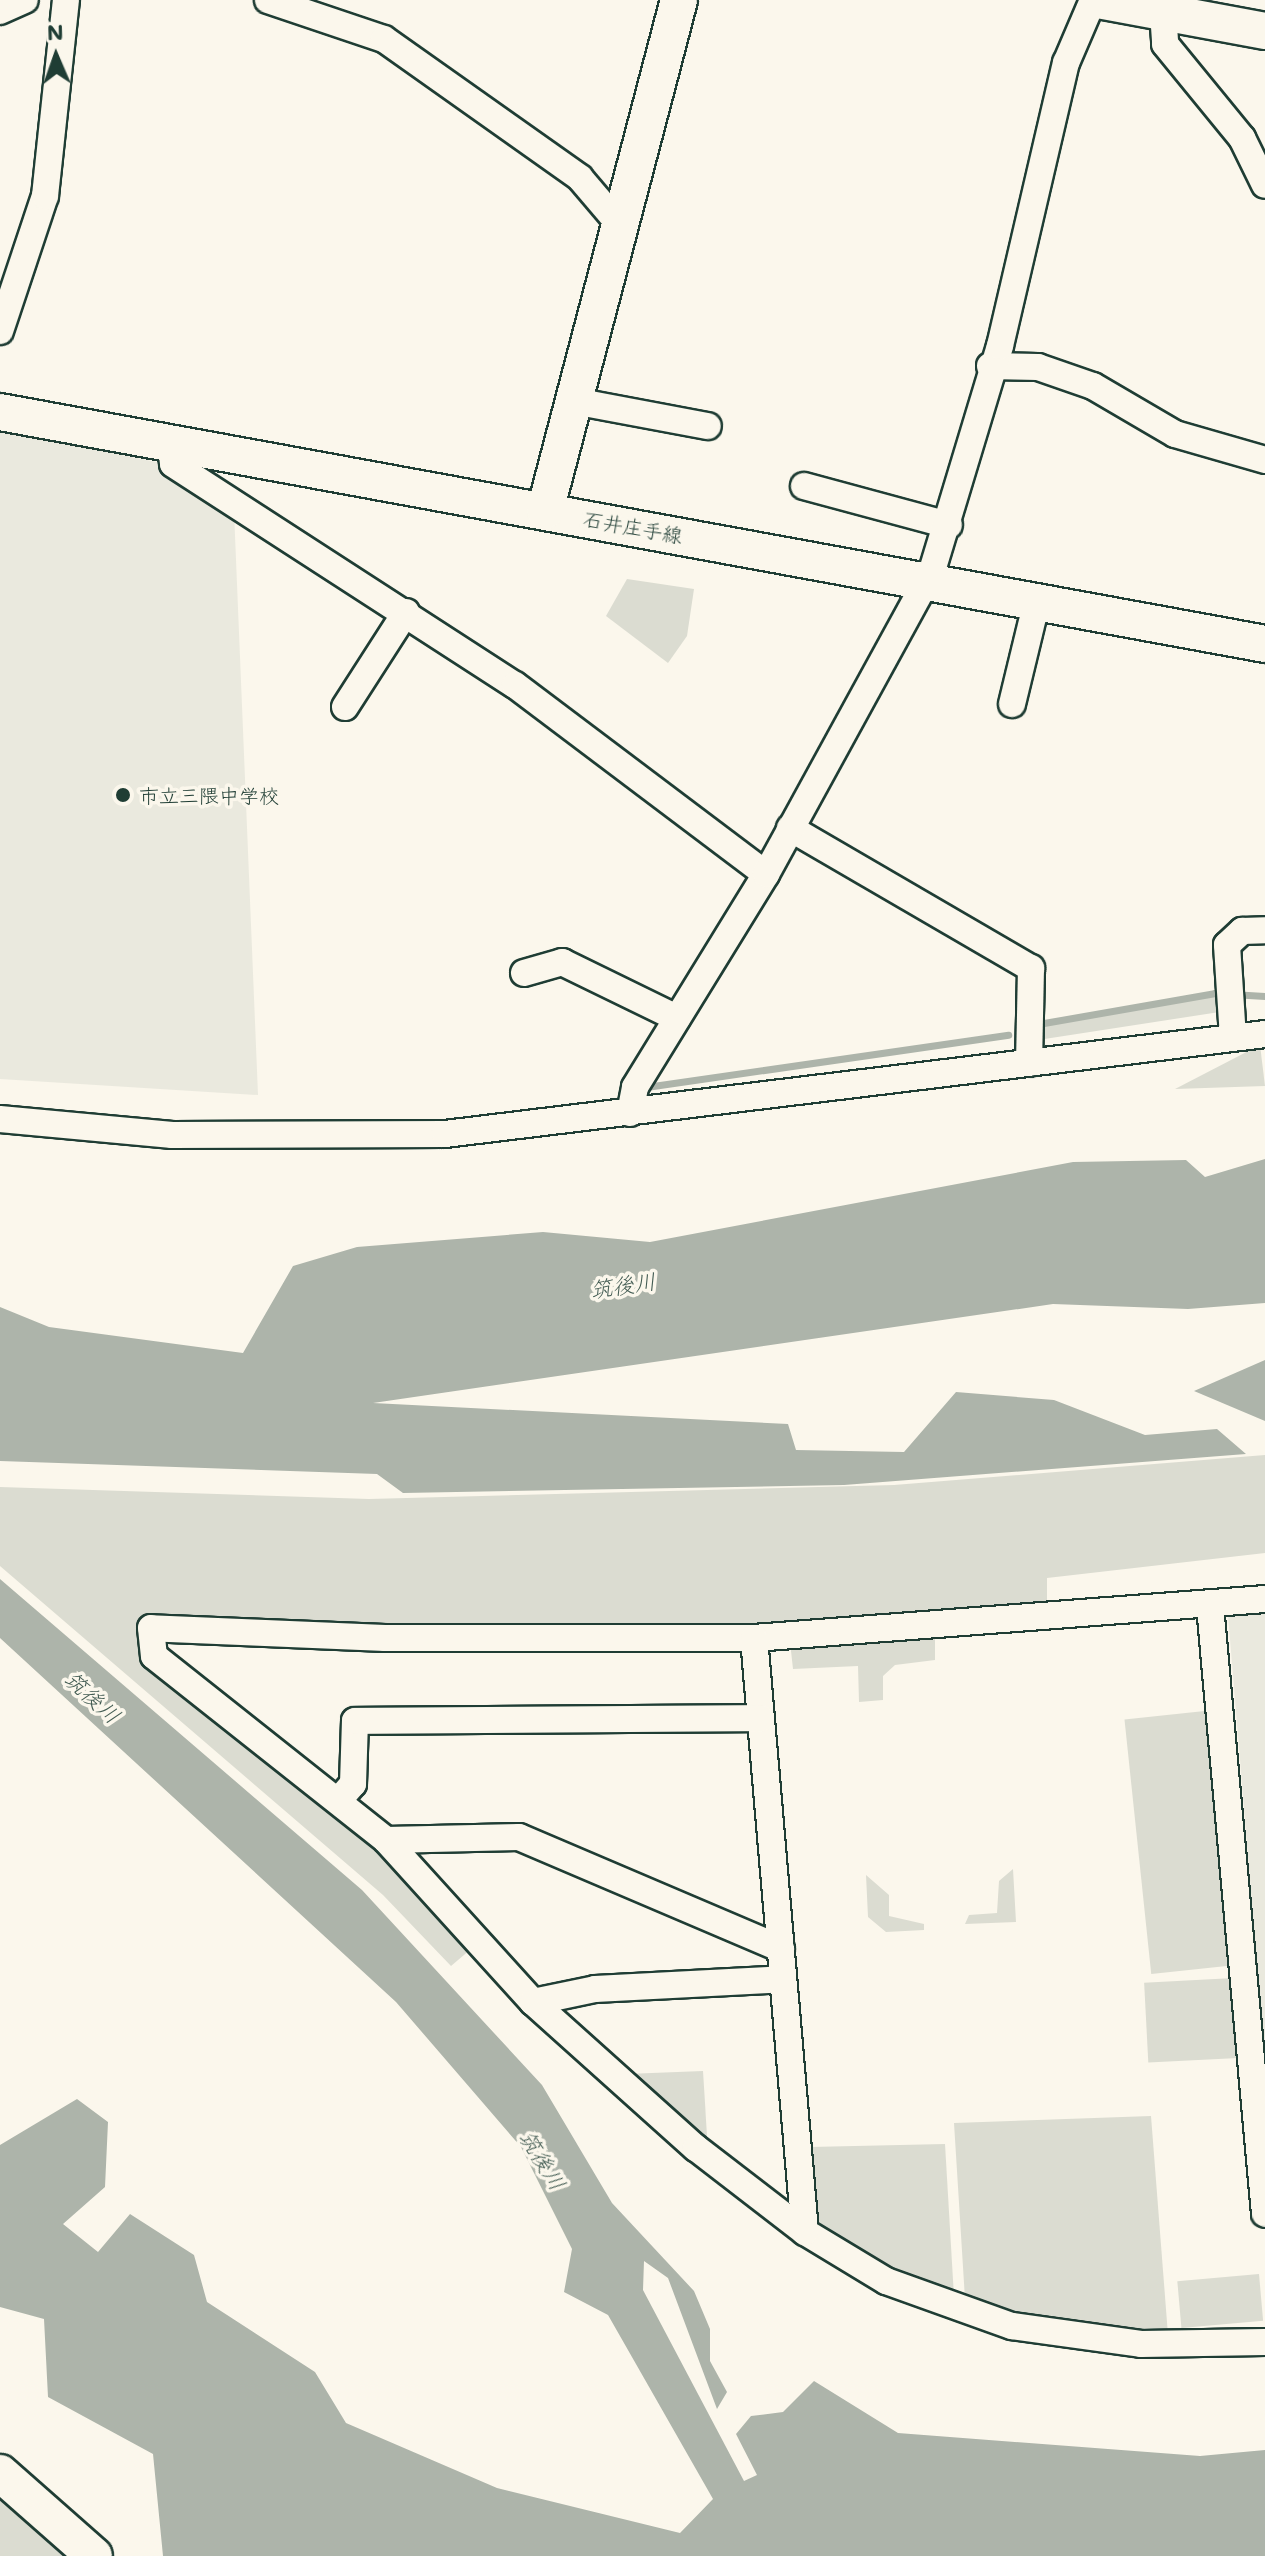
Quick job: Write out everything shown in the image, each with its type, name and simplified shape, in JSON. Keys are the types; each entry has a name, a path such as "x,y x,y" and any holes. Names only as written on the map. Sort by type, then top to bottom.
{"street":[{"path":"0,11 25,0"},
{"path":"0,331 45,196 66,0"},
{"path":"268,0 384,39 580,178 620,225"},
{"path":"545,511 679,0"},
{"path":"630,1113 635,1087 766,874 926,581 949,525 1066,63 1096,0 1185,10 1265,31"},
{"path":"1185,10 1165,44 1242,138 1265,185"},
{"path":"990,366 1038,367 1093,386 1175,434 1265,460"},
{"path":"574,401 708,426"},
{"name":"石井庄手線","path":"0,412 171,447 545,511 1265,644"},
{"path":"171,447 173,464 406,612 541,703 766,874"},
{"path":"804,486 949,525"},
{"path":"1012,704 1037,601"},
{"path":"345,707 406,612"},
{"path":"790,828 1031,968 1029,1063"},
{"path":"1233,1038 1227,945 1242,931 1265,930"},
{"path":"524,973 562,962 677,1018"},
{"path":"0,1119 172,1135 445,1134 1265,1034"},
{"path":"1265,1599 1210,1606 754,1638 385,1638 151,1628 154,1656 386,1840 533,2002 696,2148 805,2232 886,2281 1012,2326 1141,2344 1265,2342"},
{"path":"1210,1606 1265,2214"},
{"path":"754,1638 805,2232"},
{"path":"338,1801 353,1784 355,1721 761,1718"},
{"path":"386,1840 519,1837 781,1949"},
{"path":"533,2002 595,1989 783,1979"},
{"path":"0,2473 94,2556"}],"shaded area":[{"name":"市立三隈中学校","path":"0,430 161,463 234,511 258,1095 0,1079"},
{"path":"627,579 694,589 687,636 668,663 606,616"},
{"path":"1215,995 1223,997 1226,1011 1038,1040 1037,1026"},
{"path":"1260,1045 1265,1086 1175,1089"},
{"path":"1265,1455 1265,1553 1047,1578 1047,1608 769,1623 388,1628 150,1614 143,1656 385,1851 471,1949 451,1966 383,1895 0,1566 0,1487 369,1499 894,1485"},
{"path":"1265,1613 1265,2061 1228,1615"},
{"path":"935,1629 935,1660 895,1665 883,1676 883,1700 859,1702 858,1666 793,1669 790,1642"},
{"path":"1214,1710 1241,1965 1151,1974 1124,1719"},
{"path":"1013,1869 1016,1922 965,1924 969,1915 997,1913 999,1881"},
{"path":"866,1875 889,1895 889,1916 924,1924 924,1930 886,1932 868,1917"},
{"path":"1234,1978 1238,2058 1148,2063 1144,1983"},
{"path":"703,2071 708,2152 626,2074"},
{"path":"1151,2116 1168,2335 1012,2317 965,2299 954,2123"},
{"path":"945,2144 954,2297 815,2228 810,2147"},
{"path":"1259,2274 1263,2321 1181,2328 1177,2281"},
{"path":"0,2493 70,2556 0,2556"}],"water":[{"name":"筑後川","path":"1265,1159 1265,1303 1188,1309 1053,1304 373,1403 788,1424 796,1450 904,1452 956,1392 1054,1400 1145,1435 1217,1429 1246,1454 844,1485 403,1493 377,1474 0,1461 0,1307 49,1327 243,1353 293,1266 357,1247 543,1232 650,1242 1073,1162 1186,1160 1205,1177"},
{"path":"1265,1360 1265,1421 1194,1391"},
{"name":"筑後川","path":"0,1579 362,1890 542,2085 612,2203 694,2291 710,2329 710,2361 727,2392 717,2409 668,2278 644,2261 643,2290 744,2481 757,2475 736,2434 751,2416 783,2412 814,2381 898,2433 1200,2456 1265,2450 1265,2556 163,2556 153,2454 48,2397 44,2319 0,2307 0,2145 77,2099 108,2122 105,2187 63,2224 98,2252 130,2214 194,2255 207,2302 315,2372 346,2423 497,2488 680,2533 713,2499 608,2315 564,2292 572,2249 521,2147 396,2002 0,1638"}],"waterway":[{"path":"1038,1024 1215,993 1265,996"},
{"path":"646,1087 1008,1035"}],"place":[{"name":"市立三隈中学校","path":"123,795"}]}
